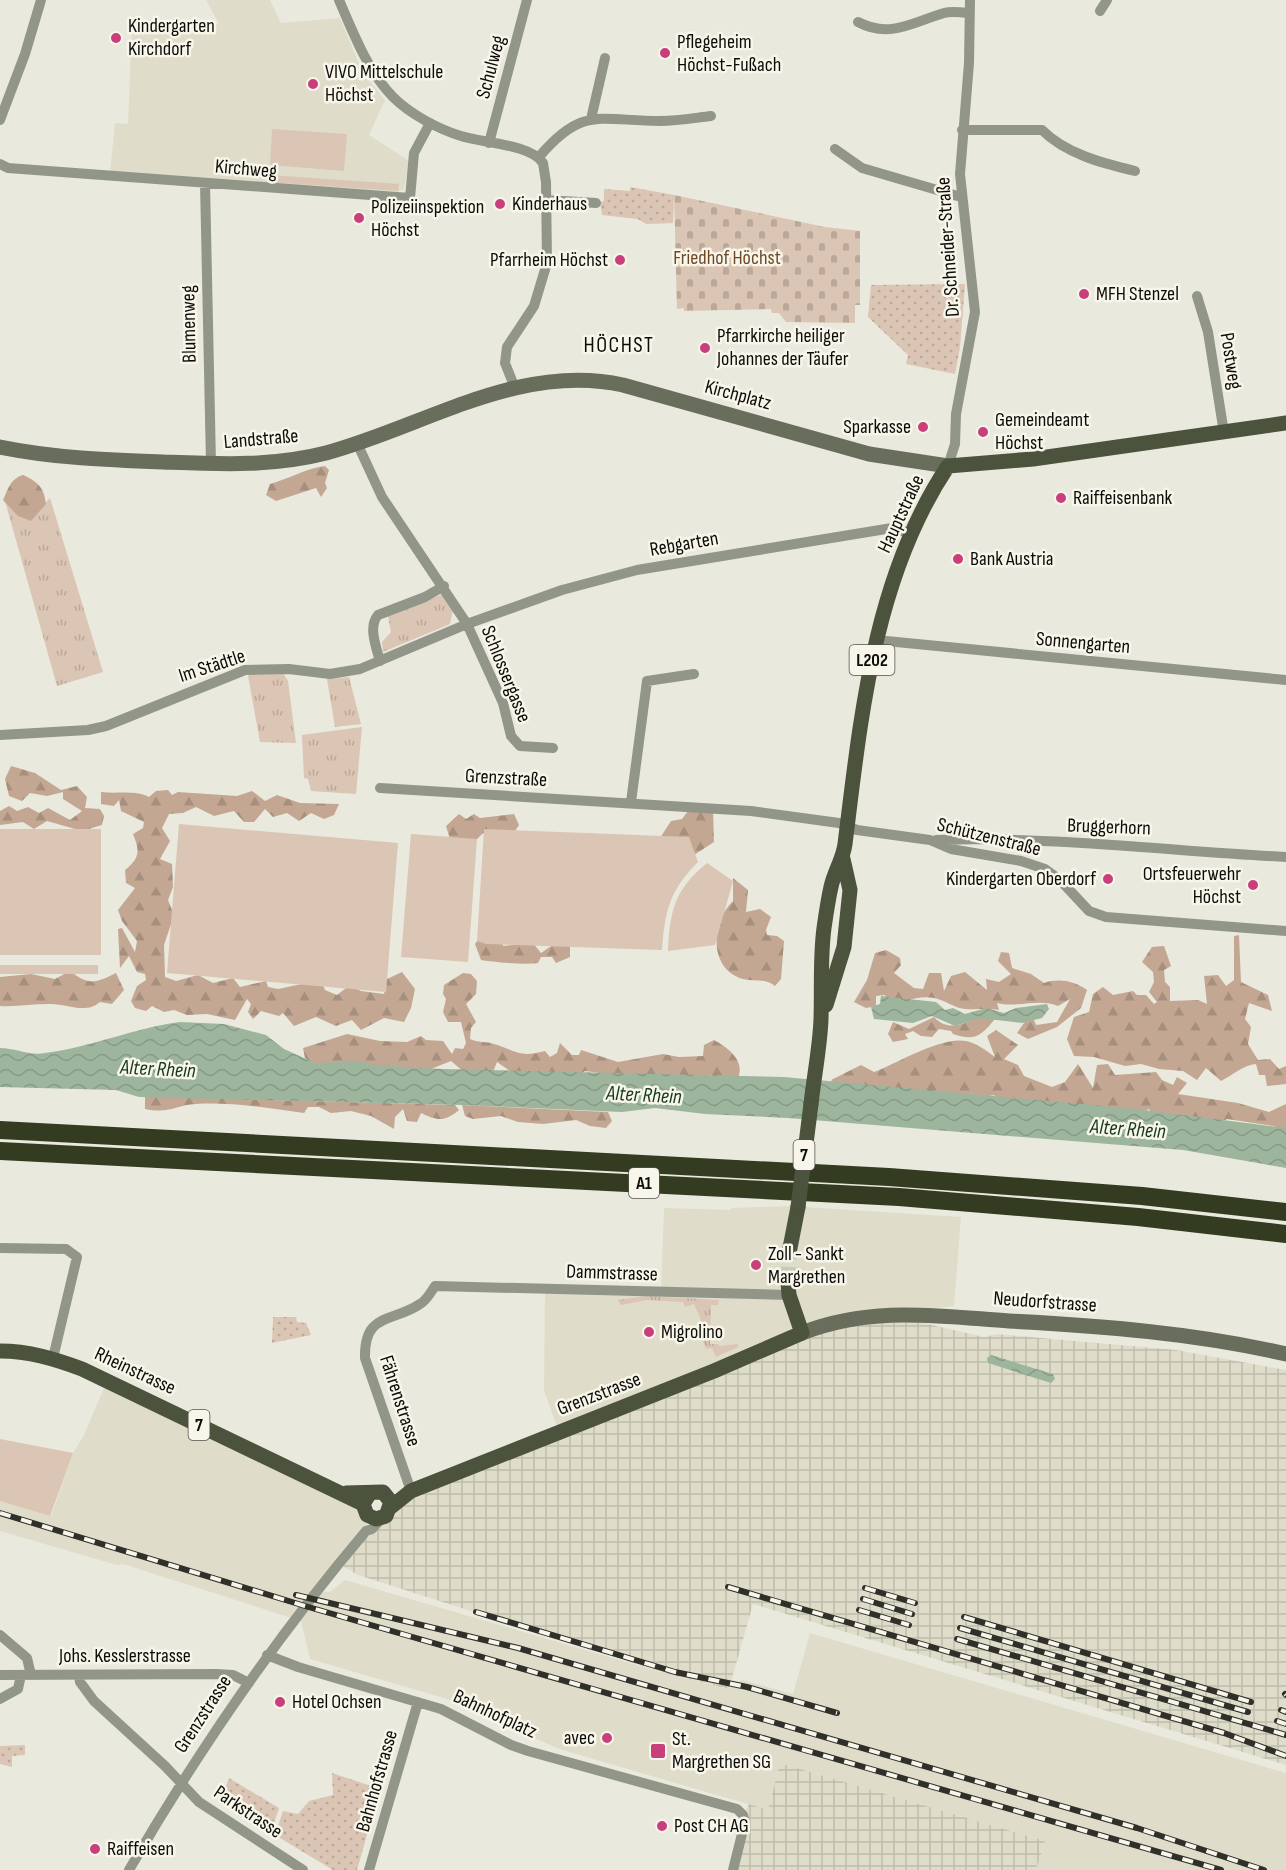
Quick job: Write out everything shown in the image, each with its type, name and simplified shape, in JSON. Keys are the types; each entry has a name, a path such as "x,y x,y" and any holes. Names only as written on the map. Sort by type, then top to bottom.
{"highway":[{"name":"A1","path":"0,1130 889,1177 1142,1196 1286,1212"},
{"name":"A1","path":"0,1151 888,1197 1103,1214 1286,1234"}],"main road":[{"name":"Kirchplatz","path":"515,387 574,379 605,381 869,454 948,466"},
{"name":"Landstraße","path":"0,447 60,457 212,463 285,460 324,453 357,443 515,387"},
{"name":"Hauptstraße","path":"844,851 857,747 876,640 896,574 912,534 932,491 948,466 1033,459 1286,423"},
{"name":"L202","path":"821,1024 844,947 850,890 844,851"},
{"name":"L202","path":"810,1104 821,1024 824,933 831,885 844,851"},
{"name":"7","path":"790,1248 798,1206 810,1104"},
{"path":"788,1289 802,1333"},
{"name":"Neudorfstrasse","path":"802,1333 849,1318 912,1314 1163,1333 1231,1342 1286,1354"},
{"name":"Grenzstrasse","path":"376,1505 714,1371 802,1333"},
{"name":"Rheinstrasse","path":"0,1351 19,1351 53,1358 82,1369 344,1493 376,1505"}],"street":[{"path":"0,120 25,54 41,0"},
{"path":"339,0 364,52 387,90 401,104 430,123 462,137 489,142 539,157 546,172 545,275 534,306 507,347 505,363 515,387"},
{"name":"Schulweg","path":"489,142 527,0"},
{"name":"Dr. Schneider-Straße","path":"948,466 955,444 956,414 975,312 972,272 961,197 962,130 969,63 970,0"},
{"path":"1100,11 1107,0"},
{"path":"858,22 873,30 903,28 947,12 968,13"},
{"path":"591,118 605,58"},
{"path":"539,157 562,131 591,118 663,121 711,116"},
{"name":"Kirchweg","path":"0,164 8,168 410,198 414,153 430,123"},
{"path":"962,130 1042,130 1055,143 1067,150 1104,164 1135,171"},
{"path":"834,149 862,168 961,197"},
{"name":"Blumenweg","path":"205,183 212,463"},
{"path":"546,200 596,203"},
{"name":"Postweg","path":"1197,296 1208,332 1224,433"},
{"name":"Schlossergasse","path":"357,443 382,497 444,586 467,624 503,703 511,736 520,746 552,747"},
{"name":"Rebgarten","path":"467,624 562,590 637,570 892,528 912,534"},
{"path":"380,661 373,628 374,620 378,615 425,597 444,586"},
{"name":"Im Städtle","path":"0,735 88,730 106,726 245,670 289,669 330,674 360,669 467,624"},
{"name":"Sonnengarten","path":"876,640 1286,680"},
{"path":"630,802 647,681 693,674"},
{"name":"Grenzstraße","path":"380,788 751,811 847,826"},
{"name":"Schützenstraße","path":"847,826 857,830 930,840 951,849 1010,858 1045,869 1060,880 1089,911 1106,917 1286,931"},
{"name":"Bruggerhorn","path":"930,840 1142,845 1207,853 1286,857"},
{"path":"0,1248 66,1249 77,1257 53,1358"},
{"name":"Dammstrasse","path":"435,1286 788,1289"},
{"name":"Fährenstrasse","path":"411,1491 365,1358 365,1342 372,1327 384,1318 421,1304 435,1286"},
{"name":"Grenzstrasse","path":"129,1870 267,1655 366,1531 376,1505"},
{"path":"0,1635 27,1658 26,1675 18,1689 0,1699"},
{"name":"Bahnhofplatz","path":"267,1655 273,1659 455,1714 511,1745 737,1809 743,1815 744,1828 733,1870"},
{"name":"Johs. Kesslerstrasse","path":"0,1675 233,1675 249,1683"},
{"name":"Parkstrasse","path":"79,1675 80,1682 94,1701 183,1783 200,1802 303,1870"},
{"name":"Bahnhofstrasse","path":"369,1870 418,1702"}],"shaded area":[{"path":"206,0 270,0 281,23 340,18 363,73 385,100 369,135 409,161 404,189 398,192 110,173 115,123 128,124 132,20 219,24"},
{"path":"789,1206 961,1217 954,1306 849,1318 559,1432 544,1391 545,1289 661,1292 664,1208 731,1210 731,1208"},
{"path":"884,1314 984,1337 997,1334 1176,1350 1286,1370 1286,1765 753,1604 729,1689 671,1675 358,1575 339,1564 391,1507 749,1355"},
{"path":"107,1381 344,1493 367,1522 366,1531 317,1591 330,1592 345,1580 671,1675 728,1689 742,1680 793,1694 810,1633 1286,1773 1286,1870 1036,1870 1045,1841 780,1763 768,1810 559,1749 447,1699 310,1659 301,1621 123,1564 117,1565 0,1531 0,1501 51,1516 73,1453 83,1437"},
{"path":"780,1763 1045,1841 1036,1870 733,1870 743,1815 749,1804 768,1810"}],"green space":[{"path":"272,129 347,134 344,171 270,165"},
{"path":"269,175 399,184 398,191 268,182"},
{"path":"630,187 674,195 673,223 646,224 638,219 602,215 600,202 604,201 604,189 630,191"},
{"name":"Friedhof Höchst","path":"674,195 825,227 860,231 860,305 855,305 855,323 786,322 779,313 772,313 771,309 684,311 684,308 677,309"},
{"path":"965,284 960,347 955,374 906,364 908,355 868,317 871,285"},
{"path":"325,466 329,470 325,483 327,488 321,497 316,488 276,501 266,495 270,484"},
{"path":"23,475 39,486 45,498 46,504 31,521 18,516 3,500 13,481"},
{"path":"50,498 103,672 57,686 5,501 30,520"},
{"path":"443,594 453,610 450,624 383,652 382,642 391,632 388,616"},
{"path":"283,673 288,681 296,743 260,742 248,676 250,674"},
{"path":"349,677 361,724 335,727 327,679"},
{"path":"362,727 356,794 311,791 308,779 304,778 302,735"},
{"path":"11,766 35,773 61,790 77,786 87,797 85,808 100,809 104,816 102,825 82,831 47,821 34,829 23,822 0,825 0,811 9,806 17,811 28,807 39,813 48,808 70,820 82,811 63,799 63,792 47,796 30,793 22,801 9,796 5,779"},
{"path":"168,790 172,795 178,792 237,796 252,791 265,801 277,795 300,803 339,804 334,815 324,819 311,813 299,821 287,813 273,817 265,809 254,822 244,822 234,811 214,816 196,807 183,813 169,814 162,828 170,841 160,859 172,864 173,887 168,900 174,915 164,945 165,977 176,981 198,975 213,983 233,978 240,987 266,981 268,987 278,989 321,980 325,990 337,995 350,985 361,991 384,994 387,979 402,972 415,989 411,1008 404,1022 384,1018 361,1030 352,1020 336,1026 316,1017 294,1026 283,1013 279,1016 261,1011 253,1019 248,1012 251,1004 247,999 235,1020 207,1014 187,1015 174,1010 164,1012 152,1006 146,1011 135,1008 131,1001 137,986 146,980 145,974 137,972 129,956 120,968 118,929 122,928 135,952 137,941 122,921 118,910 135,888 126,883 125,870 134,862 138,850 133,834 143,828 144,822 121,811 119,800 114,806 101,804 101,792 132,793 149,797 156,791"},
{"path":"713,809 714,842 691,857 660,838 671,821 682,819 688,811"},
{"path":"459,814 466,819 474,814 480,818 514,814 519,825 511,837 483,833 476,840 450,839 446,826"},
{"path":"179,824 398,843 386,992 167,973"},
{"path":"0,829 101,829 101,955 0,955"},
{"path":"484,829 689,837 698,862 681,882 670,902 662,950 486,944 477,941"},
{"path":"411,834 477,839 468,962 401,957"},
{"path":"707,863 733,881 715,945 668,951 670,924 676,902 687,883"},
{"path":"733,878 748,890 746,912 760,909 771,917 766,930 767,935 777,936 784,941 781,979 775,986 764,981 743,979 732,974 724,966 719,955 717,932 720,921 733,901"},
{"path":"484,932 501,935 503,946 533,943 541,953 557,942 570,946 570,957 556,963 552,957 541,957 538,963 533,964 481,960 475,944"},
{"path":"1239,935 1241,982 1268,995 1272,1011 1249,1003 1245,1019 1251,1027 1248,1044 1258,1060 1270,1059 1279,1069 1286,1066 1286,1084 1267,1086 1265,1075 1259,1075 1256,1064 1242,1068 1221,1081 1206,1068 1197,1080 1183,1071 1159,1069 1141,1064 1125,1066 1094,1057 1074,1056 1067,1039 1074,1017 1089,1012 1093,994 1103,987 1113,995 1133,991 1137,995 1146,995 1154,1004 1157,1002 1149,992 1154,982 1153,972 1142,962 1152,947 1164,946 1171,966 1164,970 1165,982 1170,987 1170,1001 1198,1000 1207,1004 1204,976 1218,975 1226,986 1234,980 1234,936"},
{"path":"886,950 900,958 901,965 894,973 914,988 923,989 929,973 941,973 944,991 951,976 965,972 987,990 986,979 999,982 1011,974 998,961 1001,952 1009,953 1012,968 1031,974 1044,983 1067,981 1087,990 1081,1008 1057,1027 1028,1039 1017,1033 1031,1013 1036,1025 1057,1022 1070,999 1058,1006 1044,1003 997,1003 999,1010 961,1008 928,997 887,1007 885,995 876,996 876,1006 866,1008 854,1002 867,980 875,953"},
{"path":"0,965 98,965 98,974 0,974"},
{"path":"70,971 88,981 98,981 116,973 124,990 112,1004 100,1002 88,1008 55,1004 0,1006 0,977 31,974 55,979"},
{"path":"463,973 471,974 477,981 476,994 466,1004 476,1022 471,1028 470,1039 524,1054 545,1051 550,1057 557,1053 560,1043 572,1055 579,1055 581,1050 618,1062 663,1054 679,1057 703,1056 704,1045 714,1040 735,1057 740,1068 739,1074 736,1081 710,1075 688,1084 585,1071 578,1077 517,1076 497,1062 493,1072 464,1072 451,1061 426,1071 316,1065 305,1058 303,1048 347,1034 380,1041 407,1042 421,1036 426,1040 443,1041 452,1054 455,1048 463,1049 466,1043 461,1022 448,1022 443,1012 446,999 443,994 444,985"},
{"path":"989,1014 995,1019 981,1034 972,1037 939,1029 932,1037 921,1036 913,1031 905,1034 908,1039 893,1042 888,1034 893,1022 909,1029 934,1017 940,1022 953,1026"},
{"path":"996,1030 1018,1045 1004,1059 1018,1065 1024,1076 1052,1087 1065,1082 1078,1064 1093,1088 1097,1065 1108,1064 1115,1075 1156,1072 1162,1080 1173,1085 1177,1077 1187,1083 1178,1094 1238,1103 1269,1112 1286,1104 1286,1132 1274,1126 1227,1119 1213,1127 1160,1126 1149,1109 1134,1117 1006,1112 994,1095 979,1098 847,1097 831,1080 861,1065 874,1072 945,1042 966,1041 995,1057 987,1036"},
{"path":"145,1093 239,1099 455,1105 459,1110 441,1119 421,1113 417,1122 407,1121 403,1109 395,1117 394,1129 371,1116 351,1111 331,1113 319,1107 308,1107 304,1113 223,1104 189,1105 167,1110 145,1109"},
{"path":"462,1105 608,1112 612,1121 606,1128 590,1126 576,1120 543,1124 518,1122 501,1116 473,1119 465,1116"},
{"path":"646,1296 719,1300 718,1305 711,1305 710,1344 719,1346 738,1344 738,1347 716,1357 712,1348 706,1349 703,1341 709,1339 694,1304 685,1307 683,1302 647,1300 621,1305 618,1300"},
{"path":"273,1317 296,1317 297,1322 306,1323 311,1335 272,1343"},
{"path":"0,1439 73,1453 50,1516 0,1501"},
{"path":"25,1745 25,1755 12,1756 12,1767 0,1764 0,1746"},
{"path":"332,1773 380,1789 357,1870 333,1870 275,1835 283,1811 298,1814 309,1801 333,1795"},
{"path":"229,1778 279,1808 271,1833 221,1800"}],"water":[{"path":"881,996 936,1002 945,1010 953,1008 965,1014 986,1008 1004,1013 1016,1008 1047,1004 1049,1009 1042,1018 1022,1023 980,1018 955,1026 932,1016 913,1023 874,1019 871,1007 880,1004"},
{"name":"Alter Rhein","path":"180,1022 224,1024 266,1035 284,1049 315,1063 359,1061 374,1065 442,1069 784,1077 1136,1109 1286,1128 1286,1168 1183,1150 788,1118 705,1114 655,1108 622,1112 462,1105 139,1097 116,1090 0,1087 0,1048 45,1053"},
{"path":"991,1355 1053,1374 1055,1379 1051,1383 988,1363 987,1358"}],"tunnel":[{"path":"788,1282 790,1248"}],"railway":[{"path":"0,1513 305,1606 1221,1870"},
{"path":"728,1587 1224,1733 1286,1756"},
{"path":"865,1588 915,1603"},
{"path":"296,1595 518,1648 1137,1828 1264,1870"},
{"path":"863,1599 912,1614"},
{"path":"859,1610 909,1625"},
{"path":"476,1612 675,1672 747,1687 837,1713"},
{"path":"964,1617 1251,1702"},
{"path":"960,1628 1248,1712"},
{"path":"957,1639 1286,1735"},
{"path":"1281,1710 1286,1712"},
{"path":"1277,1721 1286,1724"}],"place":[{"name":"Kindergarten Kirchdorf","path":"116,38"},
{"name":"Pflegeheim Höchst-Fußach","path":"665,53"},
{"name":"VIVO Mittelschule Höchst","path":"313,84"},
{"name":"Kinderhaus","path":"500,204"},
{"name":"Polizeiinspektion Höchst","path":"359,218"},
{"name":"Pfarrheim Höchst","path":"620,260"},
{"name":"MFH Stenzel","path":"1084,294"},
{"name":"Pfarrkirche heiliger Johannes der Täufer","path":"705,348"},
{"name":"Sparkasse","path":"923,427"},
{"name":"Gemeindeamt Höchst","path":"983,432"},
{"name":"Raiffeisenbank","path":"1061,498"},
{"name":"Bank Austria","path":"958,559"},
{"name":"Kindergarten Oberdorf","path":"1108,879"},
{"name":"Ortsfeuerwehr Höchst","path":"1253,885"},
{"name":"Zoll - Sankt Margrethen","path":"756,1265"},
{"name":"Migrolino","path":"649,1332"},
{"name":"Hotel Ochsen","path":"280,1702"},
{"name":"avec","path":"607,1738"},
{"name":"St. Margrethen SG","path":"658,1751"},
{"name":"Post CH AG","path":"662,1826"},
{"name":"Raiffeisen","path":"95,1849"}],"district":[{"name":"HÖCHST","path":"619,345"}]}
